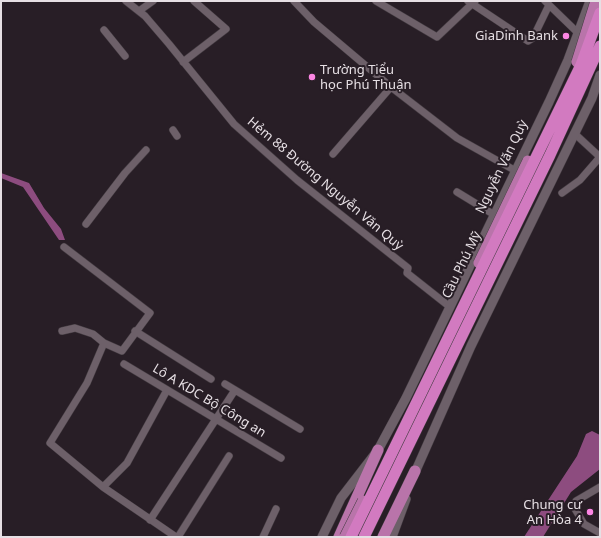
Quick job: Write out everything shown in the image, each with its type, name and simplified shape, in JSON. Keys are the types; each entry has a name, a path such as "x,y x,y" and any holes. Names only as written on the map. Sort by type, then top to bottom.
{"highway":[{"name":"Cầu Phú Mỹ","path":"351,537 581,65 600,13"},
{"path":"364,537 550,155 600,46"}],"main road":[{"name":"Cầu Phú Mỹ","path":"345,537 569,80 578,60 596,1"},
{"path":"368,537 561,141 600,55"},
{"name":"Nguyễn Văn Quỳ","path":"339,537 378,450"},
{"path":"383,537 416,472"}],"street":[{"name":"Hẻm 88 Đường Nguyễn Văn Quỳ","path":"126,1 139,11 169,44 234,124 297,180 408,268 407,273 450,307"},
{"path":"139,11 152,1"},
{"path":"183,62 226,29 194,1"},
{"path":"294,1 314,22 391,87 457,138 516,171"},
{"path":"376,1 437,37 472,2 528,41 533,38 547,3 577,32"},
{"name":"Nguyễn Văn Quỳ","path":"322,537 341,498 378,450 428,352 568,60 577,32 590,1"},
{"path":"104,30 125,56"},
{"path":"392,537 416,472 462,368 592,98 600,75"},
{"path":"333,154 391,87"},
{"path":"562,193 580,180 600,157 574,133"},
{"path":"86,224 125,173 146,150"},
{"path":"457,192 494,214"},
{"path":"62,331 75,328 93,334 104,343 122,351 135,331 150,313 64,247"},
{"path":"135,331 211,380"},
{"path":"104,343 87,383 50,443 103,487 177,537 229,456"},
{"path":"428,352 462,368"},
{"name":"Lô A KDC Bộ Công an","path":"124,364 281,458"},
{"path":"225,384 300,429"},
{"path":"103,487 127,462 167,390"},
{"path":"150,520 235,390"},
{"path":"600,487 576,501 575,509 584,524 600,534"},
{"path":"263,537 276,509"}],"shaded area":[{"path":"1,173 29,183 44,208 61,229 65,240 59,240 23,187 1,178"},
{"path":"592,431 600,435 600,469 571,492 543,537 524,537 577,456 586,434"}],"place":[{"name":"GiaDinh Bank","path":"566,36"},
{"name":"Trường Tiểu học Phú Thuận","path":"312,77"},
{"name":"Chung cư An Hòa 4","path":"590,512"}]}
